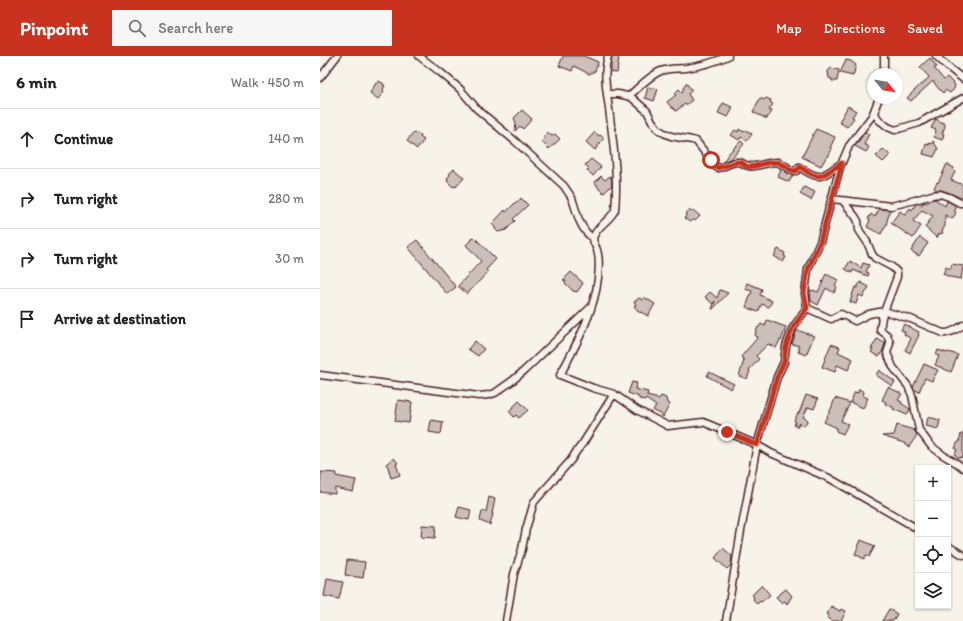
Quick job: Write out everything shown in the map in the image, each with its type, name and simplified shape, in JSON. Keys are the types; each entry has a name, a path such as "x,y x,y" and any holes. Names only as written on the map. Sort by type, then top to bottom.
{"street":[{"path":"320,78 337,56"},
{"path":"593,239 594,234 607,221 615,210 616,172 606,83 608,56"},
{"path":"625,96 629,96 660,72 718,61 728,56"},
{"path":"884,56 884,68"},
{"path":"936,56 963,79"},
{"path":"422,57 460,89 477,109 516,141 564,186 572,198 582,226 593,239 599,256 599,266 598,279 592,306 572,352 560,375 593,388 614,394 637,410 668,426 703,422 727,432 834,481 915,527"},
{"path":"608,94 618,94 631,97 647,111 658,129 671,136 696,142 718,168 737,162 741,162 749,167 778,162 790,170 796,171 800,167 820,176 842,163"},
{"path":"876,105 875,114 879,120 895,130 919,123 963,98"},
{"path":"726,621 757,445 777,377 784,362 786,346 792,329 807,308 804,293 808,269 820,242 842,163 849,146 872,116 876,105"},
{"path":"832,199 890,206 940,194 963,203"},
{"path":"843,201 858,220 859,230 875,258 892,267 897,272 882,317 880,330 887,335 890,343 887,353 893,367 908,386 912,395 919,430 931,446 963,468"},
{"path":"320,375 479,396 489,395 502,388 520,374 592,306"},
{"path":"807,308 831,319 841,314 855,321 869,314 884,311 911,319 943,334 952,332 963,325"},
{"path":"506,621 514,574 534,502 571,460 614,394"},
{"path":"951,548 963,555"}],"building":[{"path":"563,56 584,56 598,62 595,71 589,74 574,66 572,71 559,66"},
{"path":"612,56 619,56 617,73 611,72"},
{"path":"930,58 937,67 934,68 944,80 947,77 955,85 954,89 950,93 945,90 943,93 933,81 911,101 907,98 929,77 920,67"},
{"path":"846,60 851,61 856,65 853,76 840,73"},
{"path":"831,68 839,70 837,81 832,81 832,79 829,78 828,71"},
{"path":"379,81 385,86 383,89 384,92 378,99 370,93"},
{"path":"686,83 692,90 688,94 692,100 676,111 667,102 676,95 675,93 679,89 682,92"},
{"path":"648,87 658,89 654,101 645,98"},
{"path":"760,98 764,100 766,98 771,100 770,102 773,104 769,110 772,111 767,119 753,112"},
{"path":"723,103 732,107 728,117 718,113"},
{"path":"848,106 856,111 852,117 854,118 847,127 839,122"},
{"path":"522,110 532,119 523,129 520,126 515,131 516,123 514,118"},
{"path":"936,119 945,124 942,140 934,137 936,130 931,128"},
{"path":"739,129 744,132 746,130 752,134 747,141 741,137 739,140 731,135 735,130 738,132"},
{"path":"816,129 835,137 830,148 832,149 821,166 802,157"},
{"path":"416,132 424,140 417,149 407,141 413,133 414,134"},
{"path":"547,132 552,136 555,134 560,139 549,149 542,142"},
{"path":"595,132 604,138 595,150 586,142"},
{"path":"865,132 869,134 864,144 869,147 866,152 855,146"},
{"path":"741,141 744,144 732,158 723,162 729,153"},
{"path":"933,141 938,149 934,157 923,154 926,144 932,144"},
{"path":"883,149 890,155 883,162 876,156"},
{"path":"591,159 601,167 593,176 587,170 589,168 585,165"},
{"path":"947,164 954,168 953,170 955,172 951,180 963,185 963,198 934,188"},
{"path":"454,169 464,178 456,187 453,187 447,181 447,178 450,175 449,174"},
{"path":"781,169 793,175 789,182 778,177"},
{"path":"601,176 605,180 610,176 611,177 612,185 604,193 599,189 595,182"},
{"path":"804,187 815,192 811,200 800,194"},
{"path":"521,198 528,205 513,219 515,221 506,230 498,232 492,224 505,210 506,212"},
{"path":"933,199 945,206 947,201 955,205 956,213 952,219 945,215 945,226 942,231 943,233 939,234 937,238 925,227 933,216 922,210 913,221 921,226 913,238 891,223 900,211 905,215 910,208 912,210 916,204 919,203 922,205 923,202 926,203"},
{"path":"879,209 890,210 886,225 881,234 867,227 870,220 868,219 871,214 875,217"},
{"path":"689,210 691,212 693,210 700,216 695,221 693,219 690,222 684,218"},
{"path":"474,237 496,259 486,270 488,272 467,294 458,286 481,261 466,245"},
{"path":"920,237 928,243 919,256 911,251"},
{"path":"417,240 456,287 447,294 408,247"},
{"path":"778,249 785,253 784,256 786,257 783,262 774,256"},
{"path":"850,261 861,268 863,263 869,265 866,272 869,273 868,276 853,270 852,273 845,269"},
{"path":"952,264 963,266 961,279 943,274 946,267 950,269"},
{"path":"571,272 583,283 577,292 573,291 565,283 566,281 563,280"},
{"path":"826,274 838,280 835,285 837,287 834,293 826,288 818,305 811,301 810,290 818,292"},
{"path":"860,282 869,287 863,297 859,295 856,304 850,302 855,287 857,288"},
{"path":"747,283 762,289 760,295 772,301 769,307 762,304 758,312 746,307 752,291 745,289"},
{"path":"720,290 728,293 712,309 715,301 713,304 705,297 710,292 717,298"},
{"path":"644,297 655,304 648,316 641,312 640,313 634,306 636,305 634,302 639,298 643,300"},
{"path":"767,320 786,327 781,341 780,340 776,348 768,344 756,356 759,359 749,370 747,379 739,376 744,360 741,357 758,337 755,336 755,334 758,327 761,324 765,326"},
{"path":"904,324 919,332 910,353 905,350 911,339 901,330"},
{"path":"797,330 814,336 806,355 798,352 800,349 798,348 799,346 792,344"},
{"path":"877,339 885,343 879,357 871,352 873,349 871,349"},
{"path":"475,341 484,349 478,356 468,349"},
{"path":"831,344 840,347 838,352 853,359 848,370 837,365 835,372 822,367"},
{"path":"938,350 958,355 951,372 935,365 939,356 936,355"},
{"path":"924,364 938,370 932,381 925,378 919,392 913,387"},
{"path":"879,370 895,382 892,386 876,375"},
{"path":"709,372 734,384 731,389 707,376"},
{"path":"632,382 637,383 635,389 648,392 647,396 659,399 661,396 666,398 667,403 670,404 663,417 660,413 653,410 656,406 646,399 639,399 639,397 628,393"},
{"path":"888,387 902,394 898,400 910,409 907,415 893,409 893,407 885,404 886,402 882,400"},
{"path":"859,389 864,392 863,396 868,398 863,408 850,402 855,392 858,393"},
{"path":"806,395 818,399 814,409 808,407 803,417 808,420 804,426 799,423 797,427 794,425 796,422 794,421"},
{"path":"835,398 850,403 841,421 848,424 843,434 836,431 837,428 824,422"},
{"path":"398,400 412,402 409,423 395,421"},
{"path":"519,401 528,410 519,418 516,415 514,417 509,411"},
{"path":"928,417 940,420 938,429 926,426"},
{"path":"431,420 443,422 441,434 429,432"},
{"path":"897,425 914,430 917,435 909,447 904,443 882,436 894,435"},
{"path":"961,434 963,434 963,457 958,458 955,455 957,449 955,449"},
{"path":"394,458 398,463 396,464 400,475 391,478 386,464"},
{"path":"321,472 337,473 336,476 356,480 353,492 335,488 335,494 320,492"},
{"path":"489,497 495,499 490,525 480,521 482,511 486,512"},
{"path":"459,507 471,510 469,520 456,517"},
{"path":"422,525 436,526 435,538 421,537"},
{"path":"861,540 875,546 869,557 866,555 864,559 855,554"},
{"path":"723,548 732,556 731,565 727,569 715,558"},
{"path":"347,560 365,562 363,578 345,575"},
{"path":"327,579 343,582 339,599 324,596"},
{"path":"762,585 770,595 757,604 752,595"},
{"path":"786,589 792,596 787,604 785,601 782,603 776,597"},
{"path":"831,606 840,611 841,609 846,611 841,621 832,621 827,618 829,615 827,614"},
{"path":"889,609 897,614 893,621 882,621"}],"route":[{"path":"711,160 718,168 733,162 741,162 749,167 778,162 790,170 796,171 800,167 820,176 842,163 824,223 820,242 808,269 804,293 807,308 792,329 786,346 784,362 777,377 757,445 727,432"}]}
